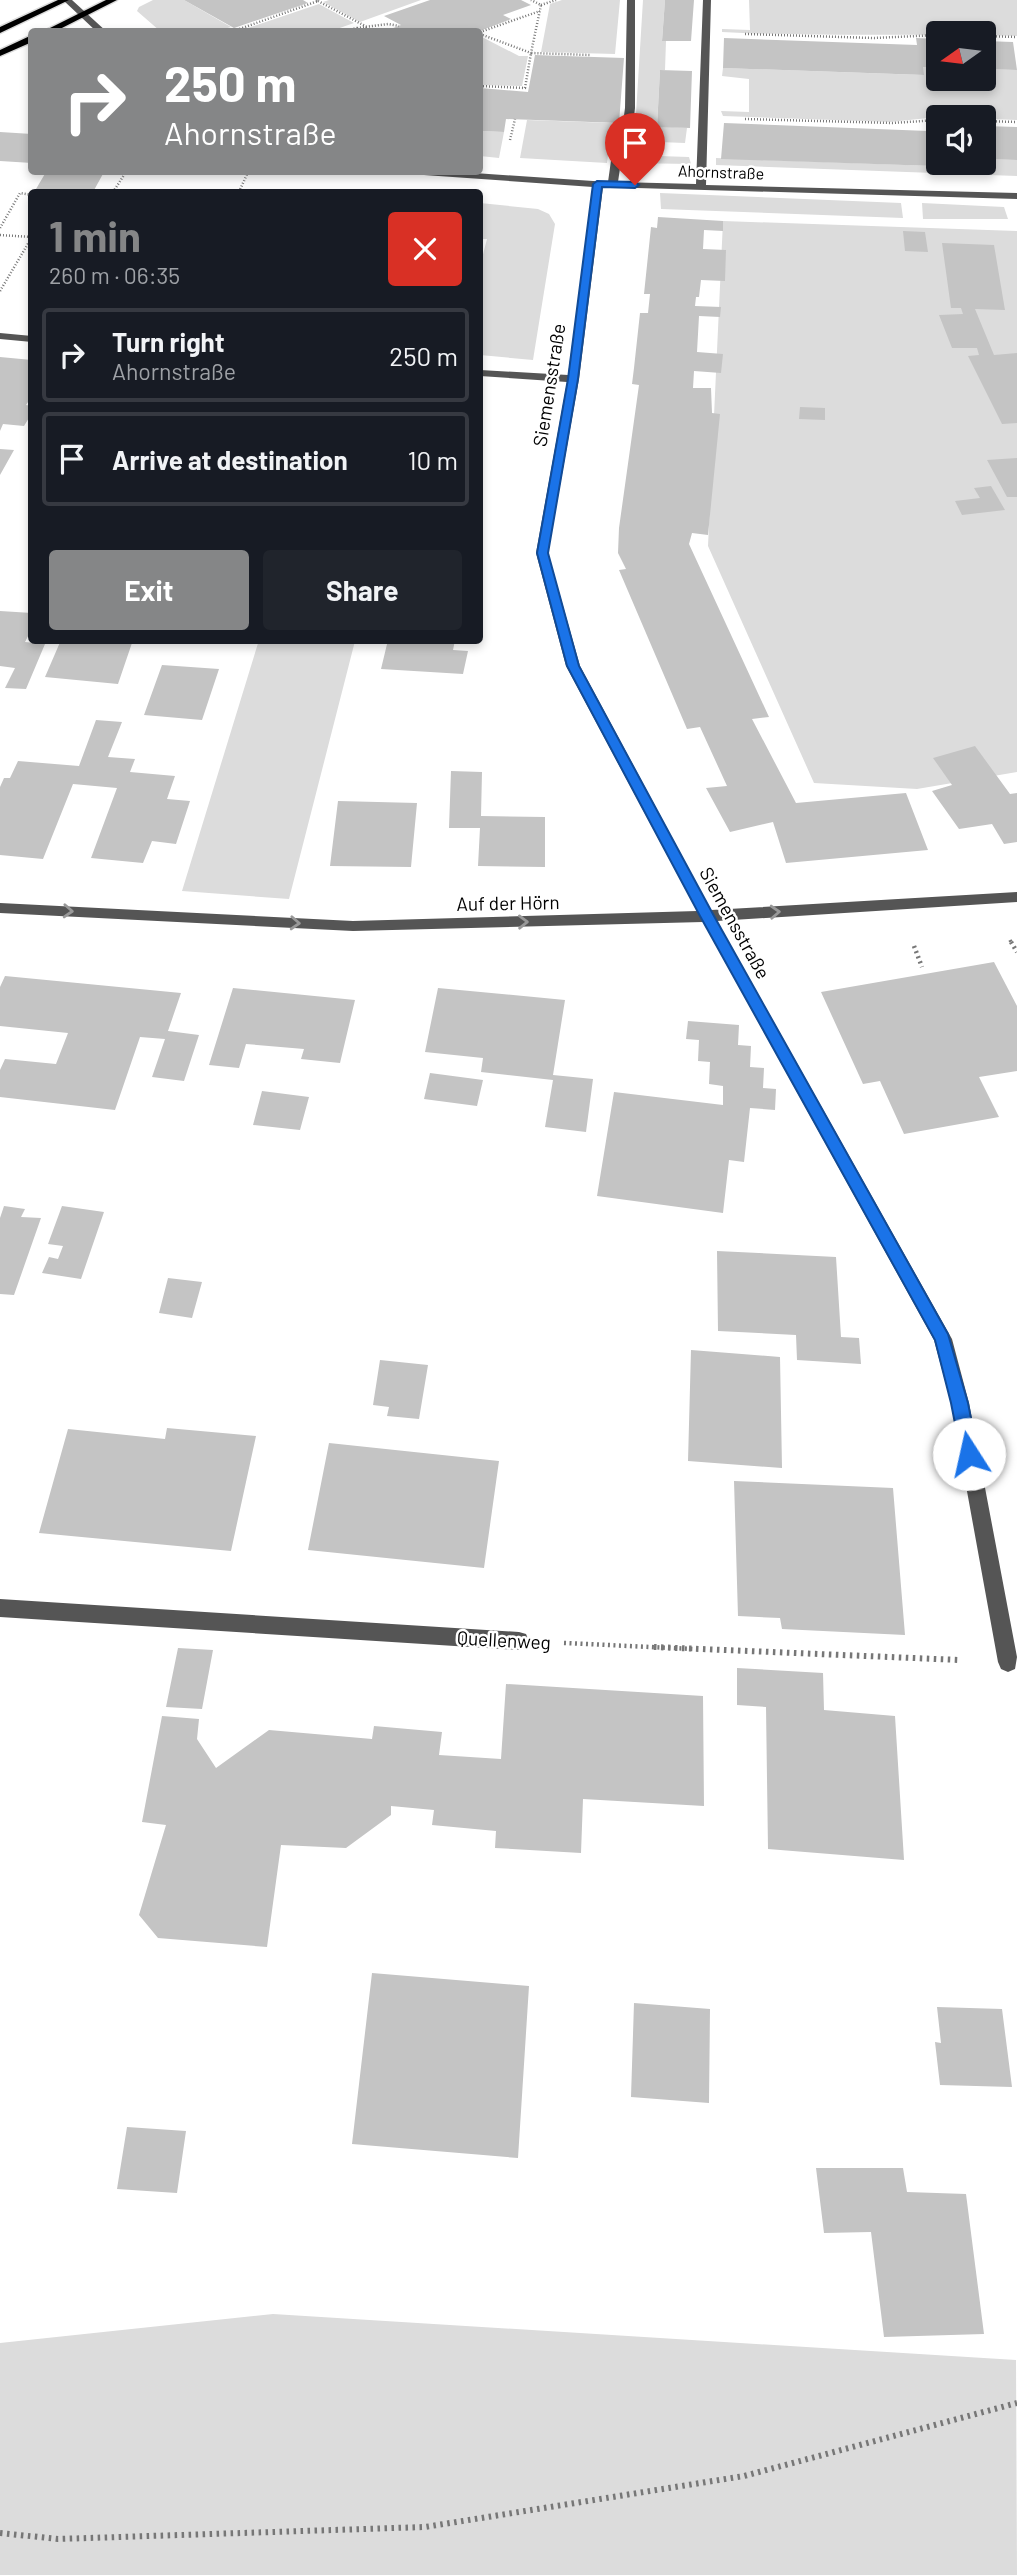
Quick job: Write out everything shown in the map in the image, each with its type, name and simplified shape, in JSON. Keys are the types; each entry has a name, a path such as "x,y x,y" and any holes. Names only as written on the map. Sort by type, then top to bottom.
{"main road":[{"path":"0,30 66,0"},
{"path":"54,28 113,0"},
{"path":"0,53 28,40"}],"street":[{"path":"66,0 98,28"},
{"path":"612,185 620,132 628,124 629,116 631,0"},
{"path":"701,187 707,0"},
{"name":"Ahornstraße","path":"467,175 612,185 1017,196"},
{"name":"Siemensstraße","path":"597,184 573,379 542,553 573,666 707,916 943,1339 960,1403 1008,1662"},
{"path":"0,337 28,339"},
{"path":"483,373 573,379"},
{"name":"Auf der Hörn","path":"0,908 354,926 707,916 1017,897"},
{"name":"Quellenweg","path":"0,1608 519,1641"}],"path":[{"path":"242,28 317,0 367,27"},
{"path":"531,0 541,5 556,0"},
{"path":"520,92 525,88 541,5"},
{"path":"483,32 540,11"},
{"path":"362,28 388,24 399,26"},
{"path":"706,33 866,39 926,36"},
{"path":"483,34 531,53 632,55"},
{"path":"996,36 1017,37"},
{"path":"483,86 525,88"},
{"path":"702,117 875,125 926,121"},
{"path":"996,121 1017,122"},
{"path":"0,228 20,194 28,195"},
{"path":"0,234 28,237"},
{"path":"0,291 28,242"},
{"name":"Quellenweg","path":"519,1641 1008,1662"},
{"path":"0,2533 58,2539 425,2527 744,2476 1017,2403"}],"shaded area":[{"path":"153,0 184,0 231,27 157,28 137,11 139,7"},
{"path":"421,0 360,22 323,2"},
{"path":"562,0 620,0 615,54 541,52 550,4"},
{"path":"643,0 665,0 662,40 666,41 665,70 660,70 657,126 687,128 685,143 659,142 658,156 689,157 691,164 628,163 630,131 635,130"},
{"path":"749,0 1017,0 1017,36 996,36 996,21 926,21 926,35 722,32 722,29 750,30"},
{"path":"319,4 354,23 340,28 248,28"},
{"path":"483,38 519,56 528,56 522,86 483,85"},
{"path":"923,67 926,67 926,91 996,91 996,69 1017,70 1017,120 996,119 996,105 926,105 926,118 890,122 723,116 721,111 749,112 749,79 722,76 723,68 923,75"},
{"path":"527,120 612,123 607,163 520,158"},
{"path":"483,131 504,132 499,158 483,156"},
{"path":"716,158 926,166 926,173 716,165"},
{"path":"996,159 1017,160 1017,176 990,175 996,175"},
{"path":"660,193 901,203 903,218 661,209"},
{"path":"483,203 538,209 549,214 555,224 533,360 483,355 483,254 487,239 483,239"},
{"path":"922,203 1004,207 1008,219 923,219"},
{"path":"723,221 1017,231 1017,772 917,789 814,783 708,546"},
{"path":"258,644 354,644 289,899 182,891"},
{"path":"273,2314 1016,2360 1017,2575 0,2575 0,2343"}],"building":[{"path":"184,0 303,0 308,3 234,28"},
{"path":"430,0 521,0 531,5 503,15 511,19 483,30 393,28 401,25 384,16"},
{"path":"665,0 694,0 691,41 662,41"},
{"path":"724,38 917,45 916,38 926,38 924,75 723,68"},
{"path":"996,41 1013,42 1017,70 996,69"},
{"path":"535,55 624,58 619,123 506,119 504,132 483,131 483,88 528,92"},
{"path":"660,70 692,71 690,128 657,127"},
{"path":"724,123 926,131 926,166 721,159"},
{"path":"996,126 1017,127 1017,160 996,159"},
{"path":"0,132 28,134 28,163 0,161"},
{"path":"44,175 102,175 95,189 36,189"},
{"path":"658,217 723,221 723,231 704,230 703,249 726,250 725,281 701,280 695,306 721,307 720,317 699,316 697,352 723,354 721,373 694,371 693,388 711,388 712,413 720,414 708,535 692,533 689,544 769,717 752,719 796,803 906,793 928,850 786,863 773,822 730,832 706,788 727,786 700,727 687,729 619,570 626,569 618,553 619,528 639,385 632,384 640,313 648,313 650,294 644,294 651,227 657,228"},
{"path":"903,231 925,232 928,252 905,251"},
{"path":"942,243 994,245 1005,310 975,309 994,355 1017,353 1017,423 1002,424 968,356 979,355 977,348 952,348 939,315 963,314 961,308 951,308"},
{"path":"0,357 28,360 28,420 24,426 3,424 0,431"},
{"path":"800,407 825,408 825,420 799,419"},
{"path":"0,449 14,450 0,475"},
{"path":"1017,458 1017,497 1007,497 987,460"},
{"path":"991,486 1005,510 962,515 955,501 980,498 974,488"},
{"path":"0,611 28,613 28,636 25,642 45,644 26,689 5,688 15,668 0,666"},
{"path":"59,644 132,644 118,684 45,677"},
{"path":"387,644 454,644 453,650 468,651 463,674 381,669"},
{"path":"162,665 219,669 202,720 144,715"},
{"path":"96,720 122,722 108,757 135,759 130,772 175,776 167,799 190,801 176,844 152,841 143,863 91,858 117,788 73,784 43,859 0,855 0,787 4,778 10,778 18,761 79,766"},
{"path":"975,746 1010,794 1017,793 1017,842 1004,844 992,824 959,829 932,791 952,785 933,758"},
{"path":"451,771 482,772 481,816 545,817 545,867 478,866 480,828 449,828"},
{"path":"338,801 417,803 411,867 330,866"},
{"path":"994,962 1017,1006 1017,1071 979,1077 999,1117 904,1134 880,1081 863,1084 821,992"},
{"path":"5,976 181,993 168,1031 199,1035 184,1081 152,1077 165,1039 140,1037 115,1110 0,1097 0,1070 5,1059 56,1064 68,1033 0,1026 0,987"},
{"path":"233,988 355,1000 340,1063 301,1059 304,1049 246,1044 239,1068 209,1065"},
{"path":"438,988 565,1000 553,1075 593,1079 586,1132 545,1127 553,1080 481,1072 483,1058 425,1052"},
{"path":"688,1021 739,1025 738,1045 751,1046 750,1067 764,1068 763,1088 776,1089 775,1110 750,1108 744,1162 729,1160 723,1213 597,1196 614,1092 723,1105 723,1086 709,1084 710,1062 698,1061 699,1040 686,1039"},
{"path":"430,1073 483,1080 477,1106 424,1099"},
{"path":"262,1091 309,1097 300,1130 253,1125"},
{"path":"4,1206 25,1209 21,1217 41,1218 14,1295 0,1294 0,1218"},
{"path":"62,1206 104,1212 81,1279 42,1273 49,1257 58,1259 63,1246 48,1244"},
{"path":"717,1251 836,1257 841,1337 859,1338 861,1364 797,1360 796,1335 718,1331"},
{"path":"168,1278 202,1282 192,1318 159,1313"},
{"path":"691,1350 780,1357 782,1468 688,1461"},
{"path":"380,1360 428,1365 419,1419 387,1416 389,1407 373,1405"},
{"path":"167,1428 256,1436 231,1551 39,1533 68,1429 165,1439"},
{"path":"329,1443 499,1461 484,1568 308,1550"},
{"path":"734,1481 893,1488 905,1635 782,1629 780,1618 738,1616"},
{"path":"178,1648 213,1650 202,1709 166,1707"},
{"path":"737,1668 823,1673 824,1710 895,1716 904,1860 768,1849 766,1707 737,1705"},
{"path":"506,1684 703,1696 704,1806 583,1799 581,1853 495,1848 496,1831 432,1825 434,1810 391,1806 391,1815 346,1848 281,1845 267,1947 158,1938 139,1915 166,1825 142,1822 162,1716 199,1719 197,1739 216,1768 269,1730 372,1739 374,1726 442,1732 439,1755 501,1759"},
{"path":"372,1973 529,1986 518,2158 352,2144"},
{"path":"634,2003 710,2009 709,2103 631,2097"},
{"path":"937,2007 1002,2009 1012,2087 940,2085 935,2042 941,2043"},
{"path":"127,2127 186,2131 177,2193 117,2189"},
{"path":"816,2168 903,2168 907,2192 966,2194 984,2334 884,2337 871,2232 824,2233"}],"route":[{"path":"635,185 597,184 596,210 573,379 542,553 573,666 707,916 943,1339 960,1403 969,1454"}]}
